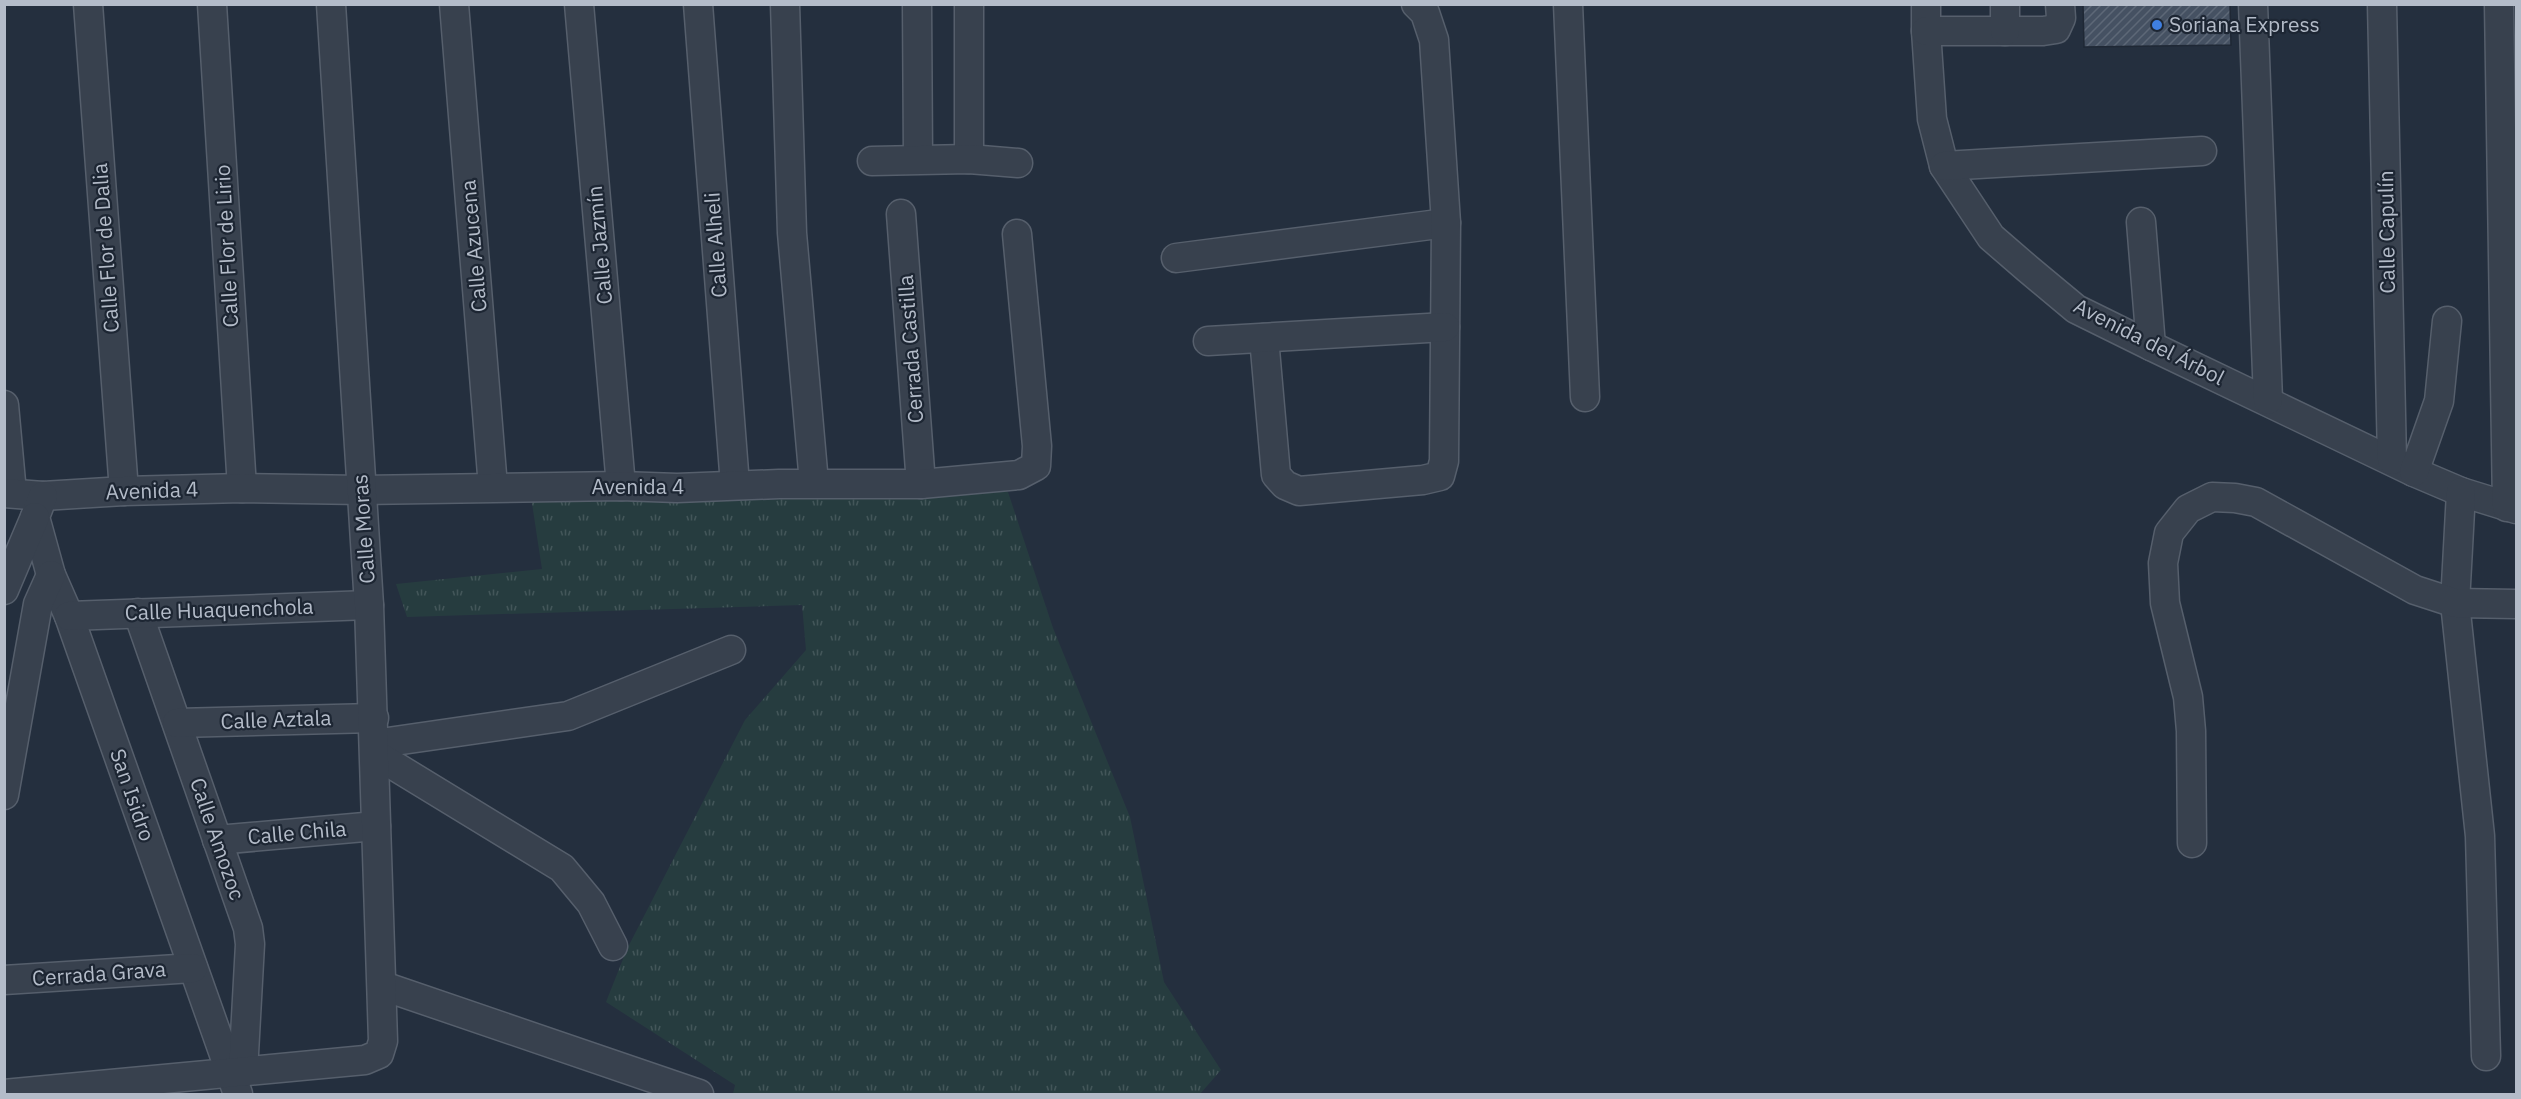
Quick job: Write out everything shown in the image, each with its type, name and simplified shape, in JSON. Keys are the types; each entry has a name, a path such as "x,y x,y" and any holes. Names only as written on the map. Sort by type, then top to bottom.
{"street":[{"name":"Calle Flor de Dalia","path":"88,4 124,491"},
{"name":"Calle Flor de Lirio","path":"212,4 242,488"},
{"name":"Calle Moras","path":"237,1080 365,1060 379,1054 383,1041 369,605 331,4"},
{"name":"Calle Azucena","path":"454,4 493,487"},
{"name":"Calle Jazmín","path":"579,4 621,486"},
{"name":"Calle Alheli","path":"698,4 735,485"},
{"path":"785,4 792,233 814,483"},
{"path":"917,4 918,159"},
{"path":"969,4 969,159"},
{"path":"1264,338 1276,476 1285,485 1299,490 1423,480 1440,476 1444,461 1446,223 1434,40 1425,13 1416,4"},
{"path":"1568,4 1585,397"},
{"path":"1926,18 2005,18 2043,31 2056,29 2061,18 2061,4"},
{"path":"2253,4 2268,400"},
{"name":"Calle Capulín","path":"2382,4 2403,466"},
{"path":"2499,4 2512,508"},
{"name":"Avenida del Árbol","path":"1926,18 1932,119 1944,166 1991,237 2028,269 2076,309 2403,466 2461,492 2512,508"},
{"path":"1944,166 2202,151"},
{"path":"872,161 969,159 1018,163"},
{"name":"Cerrada Castilla","path":"902,214 921,483"},
{"path":"2142,222 2151,346"},
{"path":"1176,258 1446,223"},
{"name":"Avenida 4","path":"8,493 39,506 124,491 242,488 361,490 621,486 677,488 814,483 921,483 1019,475 1036,466 1037,446 1017,234"},
{"path":"2403,466 2439,401 2447,321"},
{"path":"1208,341 1445,327"},
{"path":"4,405 8,493"},
{"path":"2461,492 2455,603 2480,836 2486,1056"},
{"path":"2192,843 2191,731 2188,697 2165,603 2163,563 2169,533 2188,509 2212,496 2256,502 2415,590 2455,603 2517,604"},
{"path":"5,584 39,506"},
{"name":"San Isidro","path":"39,506 51,575 69,616 193,968 237,1080"},
{"path":"4,795 38,604 51,575"},
{"name":"Calle Huaquenchola","path":"69,616 369,605"},
{"name":"Calle Amozoc","path":"138,613 248,928 250,944 237,1080"},
{"name":"Calle Aztala","path":"177,723 374,739 568,716 731,650"},
{"path":"374,739 562,868 591,903 613,946"},
{"name":"Calle Chila","path":"217,840 376,826"},
{"name":"Cerrada Grava","path":"4,980 193,968"},
{"path":"383,986 699,1095"},
{"path":"4,1094 237,1080"}],"green space":[{"path":"921,484 1008,492 1053,628 1130,817 1164,982 1221,1070 1200,1094 733,1094 735,1085 606,1002 627,949 745,720 806,650 802,605 407,617 396,584 542,569 531,497"}],"building":[{"name":"Soriana Express","path":"2083,4 2230,4 2231,45 2084,47"}],"place":[{"name":"Soriana Express","path":"2157,25"}]}
